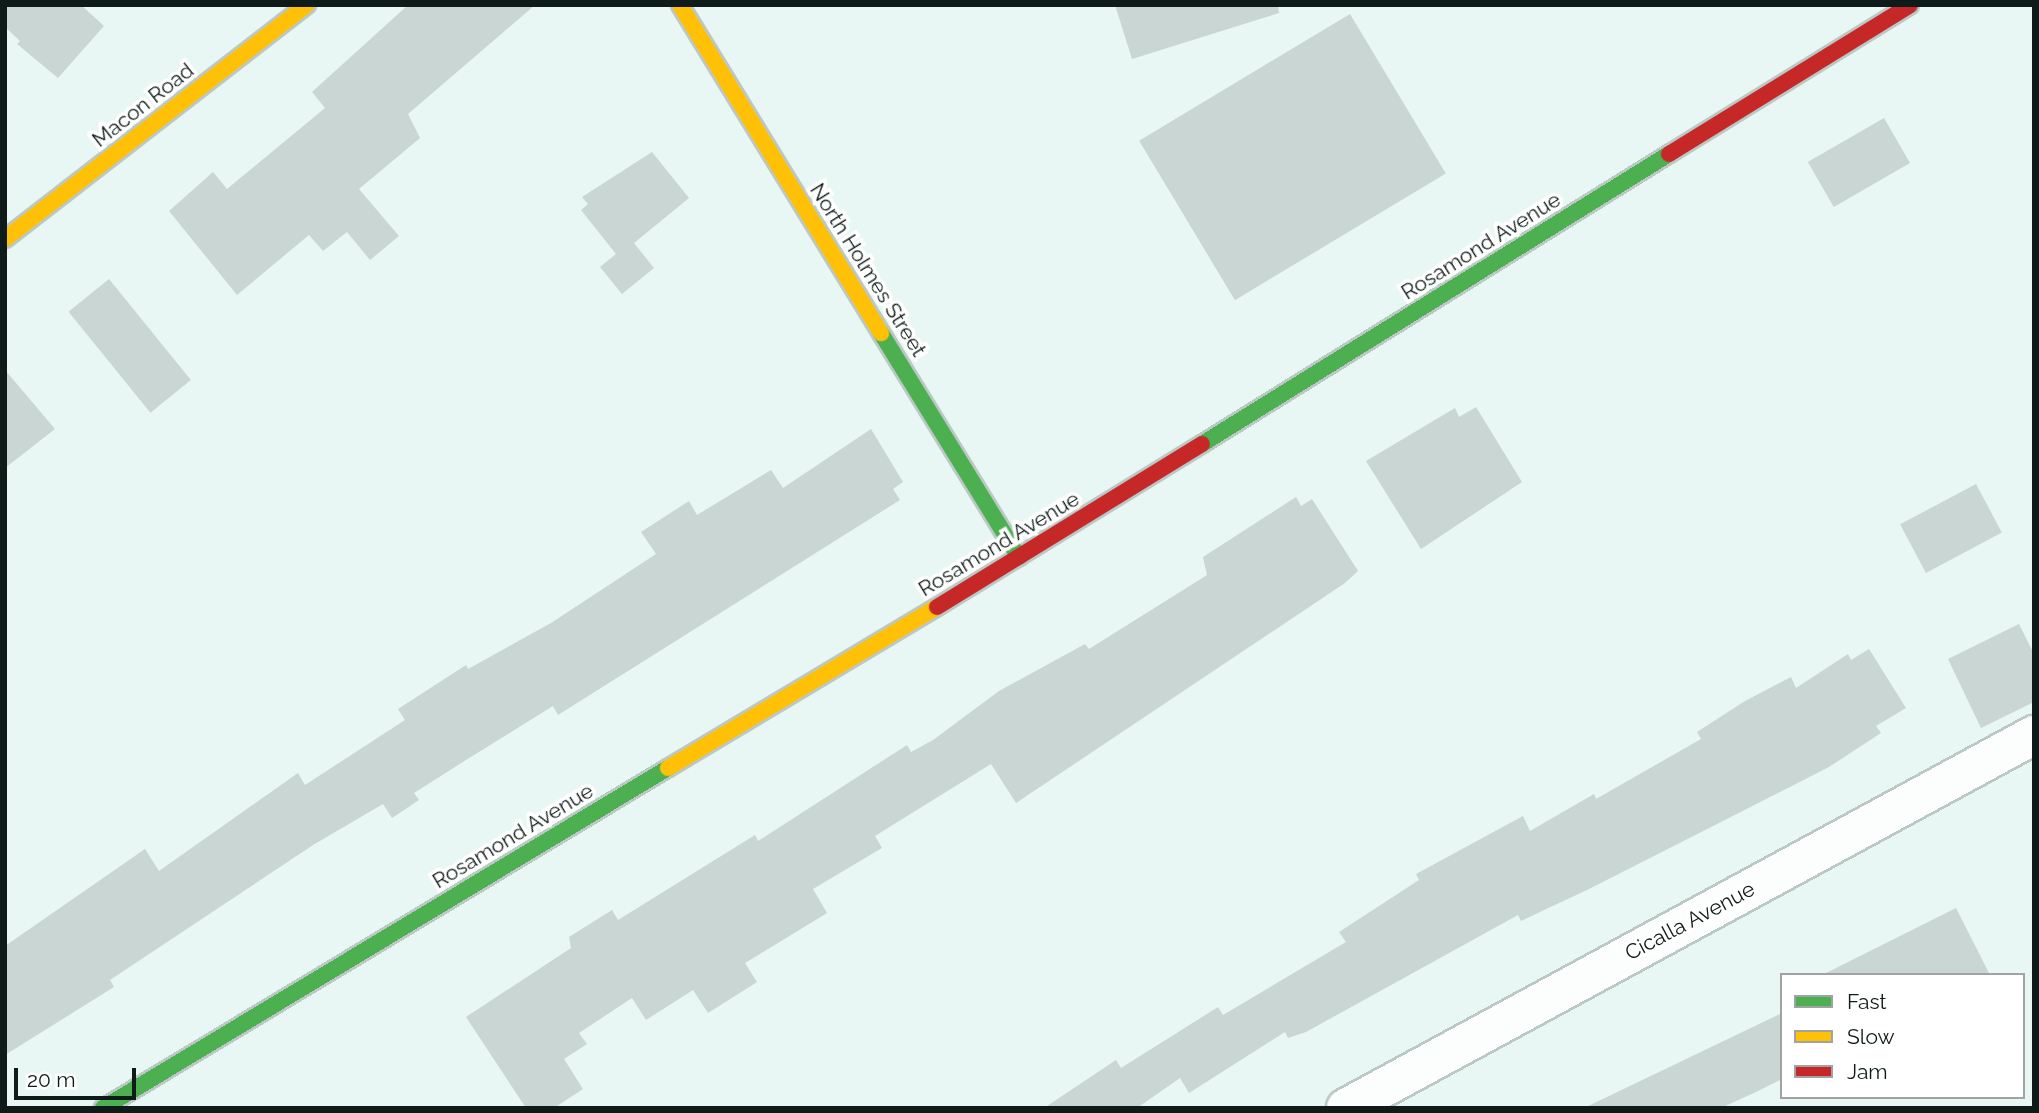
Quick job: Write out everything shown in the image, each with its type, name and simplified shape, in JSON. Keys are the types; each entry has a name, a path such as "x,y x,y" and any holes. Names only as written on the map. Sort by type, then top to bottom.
{"street":[{"name":"Macon Road","path":"5,239 306,5"},
{"name":"North Holmes Street","path":"680,5 1019,557"},
{"name":"Rosamond Avenue","path":"103,1108 1019,557 1910,5"},
{"name":"Cicalla Avenue","path":"1346,1108 2034,735"}],"building":[{"path":"5,5 81,5 104,26 58,78 17,44 20,41 5,27"},
{"path":"408,5 535,5 408,114 420,138 359,189 399,236 370,260 347,232 323,251 309,235 237,295 169,211 213,172 227,189 325,108 312,92"},
{"path":"1115,5 1278,5 1279,13 1132,59"},
{"path":"1350,14 1446,173 1235,300 1139,141"},
{"path":"1884,118 1910,163 1834,207 1808,162"},
{"path":"652,152 689,198 634,243 654,268 622,294 600,267 616,254 581,210 588,204 582,197"},
{"path":"109,279 191,380 150,413 69,312"},
{"path":"5,370 55,429 5,468"},
{"path":"1476,407 1522,482 1421,549 1366,461 1455,408 1459,417"},
{"path":"871,429 903,482 893,489 900,500 558,715 553,706 466,760 414,793 419,800 392,818 383,804 313,845 110,980 114,987 5,1055 5,946 145,849 159,871 298,773 305,785 405,720 398,709 466,665 468,669 551,623 656,554 641,532 689,501 697,515 771,470 783,488"},
{"path":"1976,484 2002,533 1926,573 1900,524"},
{"path":"1296,497 1301,506 1312,499 1358,571 1345,583 1016,803 991,764 875,836 882,848 813,889 827,913 745,963 757,982 708,1013 693,990 646,1020 632,998 579,1033 587,1044 564,1059 583,1089 554,1108 526,1108 466,1017 571,948 569,937 612,910 618,920 755,835 758,841 907,745 911,752 933,740 999,691 1085,644 1089,649 1207,575 1203,557"},
{"path":"2019,624 2034,654 2034,702 1981,728 1948,659"},
{"path":"1869,649 1906,708 1876,726 1881,733 1829,767 1589,889 1521,921 1518,915 1306,1032 1288,1038 1285,1032 1189,1093 1180,1078 1137,1108 1044,1108 1116,1060 1121,1068 1218,1007 1223,1015 1346,942 1339,932 1419,880 1416,874 1523,816 1530,831 1594,794 1596,799 1701,739 1697,732 1745,701 1791,677 1796,688 1848,654 1851,660"},
{"path":"1956,908 1989,973 1826,973"},
{"path":"1780,1014 1780,1080 1758,1091 1721,1108 1584,1108"}],"traffic: fast":[{"path":"1202,444 1669,154"},
{"path":"881,333 1019,557"},
{"path":"103,1108 668,768"}],"traffic: slow":[{"path":"5,239 307,5"},
{"path":"680,5 881,333"},
{"path":"668,768 937,607"}],"traffic: jam":[{"path":"1669,154 1910,5"},
{"path":"937,607 1202,444"}]}
